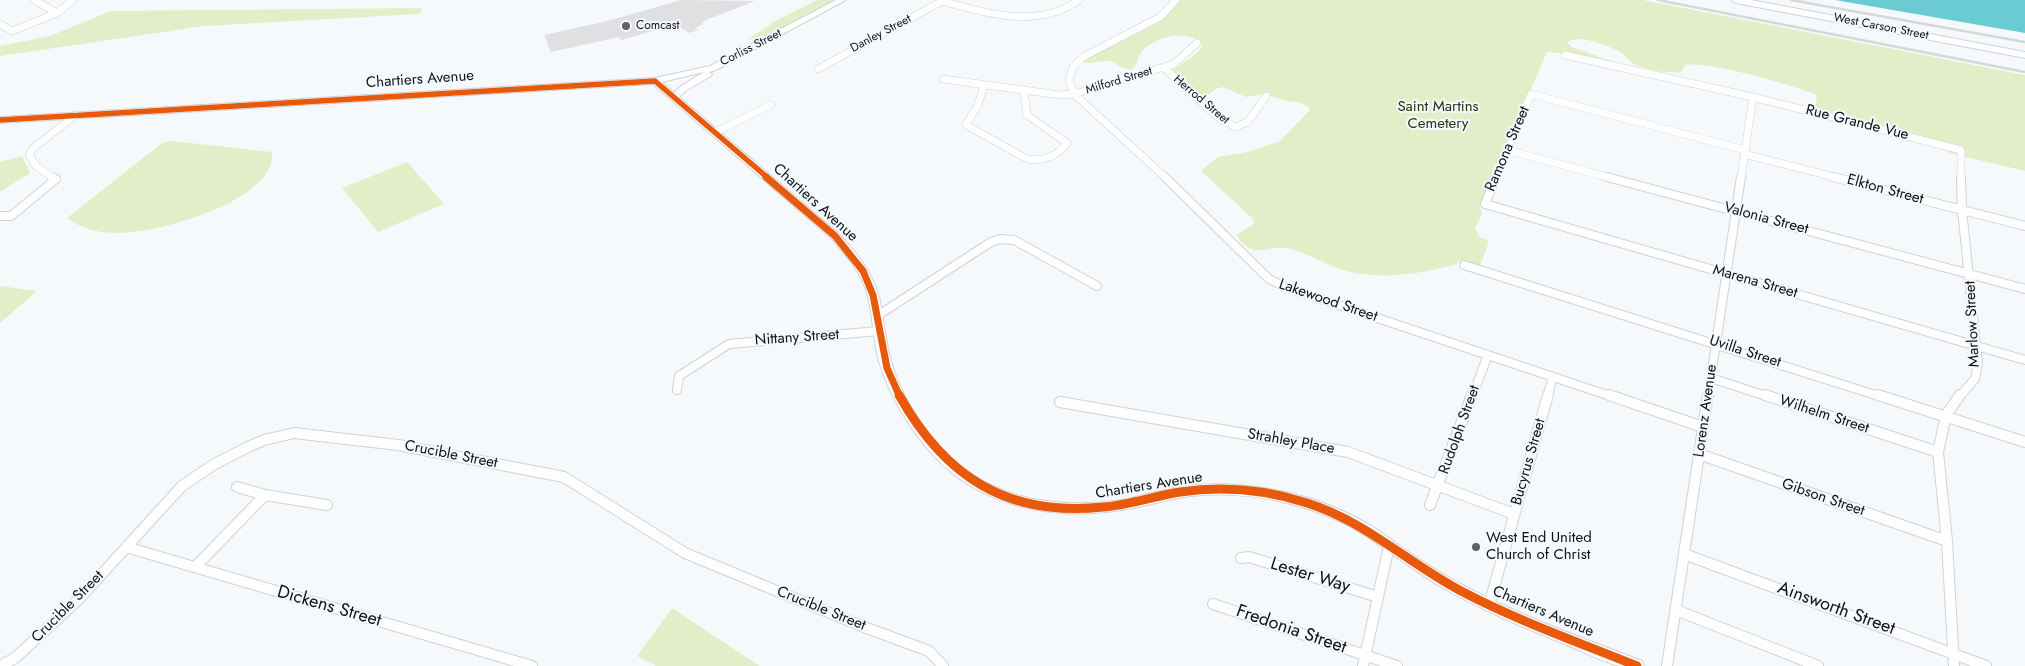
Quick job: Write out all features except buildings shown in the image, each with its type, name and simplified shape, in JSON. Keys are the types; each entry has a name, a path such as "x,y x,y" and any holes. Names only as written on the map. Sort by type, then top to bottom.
{"main road":[{"name":"West Carson Street","path":"1736,0 2025,55"}],"street":[{"path":"34,0 57,13"},
{"path":"0,24 12,31 57,13 73,0"},
{"name":"Corliss Street","path":"655,81 713,68 842,0"},
{"path":"943,0 966,8 1008,15 1046,15 1068,8 1079,0"},
{"name":"Danley Street","path":"818,68 943,0"},
{"path":"1074,94 1069,87 1068,76 1081,57 1160,16 1176,0"},
{"name":"Milford Street","path":"943,79 1060,96 1074,94 1164,68 1174,64 1197,43"},
{"name":"Rue Grande Vue","path":"1565,55 1753,97 1961,150"},
{"path":"675,97 684,88 713,68"},
{"name":"Herrod Street","path":"1164,68 1229,125 1240,126 1248,122 1266,96"},
{"name":"Chartiers Avenue","path":"0,120 655,81 849,250 859,264 872,293 878,331 888,371 902,400 916,422 957,470 974,481 999,493 1036,504 1090,509 1190,491 1220,490 1264,494 1299,501 1332,513 1370,532 1430,573 1489,605 1637,666"},
{"path":"984,85 978,105 966,125 1022,156 1032,160 1044,159 1055,154 1067,143 1027,115 1024,91"},
{"name":"Lakewood Street","path":"1074,94 1137,149 1275,283 1704,427"},
{"name":"Ramona Street","path":"1485,204 1531,94"},
{"name":"Elkton Street","path":"1531,94 2025,226"},
{"name":"Lorenz Avenue","path":"1667,666 1753,97"},
{"path":"715,132 771,105"},
{"path":"0,216 11,216 56,179 36,166 29,155 33,148 76,115"},
{"name":"Valonia Street","path":"1507,150 2025,289"},
{"name":"Marlow Street","path":"1954,666 1947,541 1938,452 1946,415 1952,404 1975,379 1978,364 1962,210 1961,150"},
{"name":"Marena Street","path":"1485,204 2025,360"},
{"path":"876,316 991,242 1000,239 1014,240 1097,286"},
{"name":"Uvilla Street","path":"1464,265 1946,415 2025,442"},
{"name":"Nittany Street","path":"677,390 678,376 730,344 878,331"},
{"name":"Rudolph Street","path":"1430,505 1439,486 1488,355"},
{"name":"Bucyrus Street","path":"1489,605 1553,377"},
{"name":"Wilhelm Street","path":"1711,378 1938,452"},
{"name":"Strahley Place","path":"1060,402 1348,452 1514,514"},
{"name":"Crucible Street","path":"0,666 15,658 80,598 182,486 213,465 264,440 294,433 398,445 564,477 685,553 864,627 929,651 943,666"},
{"name":"Gibson Street","path":"1699,454 1947,541"},
{"path":"237,487 265,495 327,505"},
{"path":"195,567 265,495"},
{"path":"1364,661 1389,546"},
{"name":"Dickens Street","path":"126,547 532,666"},
{"name":"Ainsworth Street","path":"1684,554 1986,666"},
{"name":"Lester Way","path":"1241,558 1250,557 1378,597"},
{"name":"Fredonia Street","path":"1213,604 1364,661 1397,666"},
{"path":"1676,610 1818,666"}],"green space":[{"path":"817,0 835,0 764,37 747,40 777,20"},
{"name":"Saint Martins Cemetery","path":"1180,0 1643,0 2025,75 2025,171 1949,153 1945,149 1817,116 1815,109 1817,95 1770,80 1731,70 1697,65 1685,65 1682,72 1653,70 1636,65 1610,47 1578,39 1567,43 1572,47 1622,65 1568,54 1547,52 1480,206 1482,214 1475,229 1480,237 1489,241 1480,266 1458,261 1457,264 1445,267 1406,274 1368,275 1355,273 1290,249 1255,250 1249,248 1236,235 1254,224 1253,219 1201,171 1218,157 1247,152 1280,141 1309,111 1309,107 1299,102 1286,101 1264,94 1246,97 1223,87 1216,89 1207,96 1200,97 1173,70 1197,53 1203,45 1197,40 1181,35 1155,41 1142,51 1131,70 1124,69 1110,61 1088,63 1082,61 1164,18"},
{"path":"422,8 419,14 204,26 0,56 0,46 50,36 111,11"},
{"path":"172,141 272,152 269,170 256,185 236,199 211,211 158,228 135,232 104,232 85,228 67,218 162,143"},
{"path":"22,156 30,173 0,192 0,162"},
{"path":"407,162 444,204 378,232 342,188"},
{"path":"0,286 37,291 0,323"},
{"path":"672,608 760,666 656,666 637,656"}],"water":[{"path":"1835,0 2025,0 2025,33"}],"railway":[{"path":"1658,0 2025,72"},
{"path":"1791,0 2025,42"}],"cycle path":[{"path":"0,120 655,81 835,236 852,256 867,278 873,295 884,359 899,395 916,424 937,450 958,471 975,483 1014,500 1057,507 1101,508 1181,492 1210,490 1260,493 1296,500 1321,508 1358,524 1424,569 1482,602 1637,666"}],"place":[{"name":"Comcast","path":"626,26"},
{"name":"West End United Church of Christ","path":"1476,547"}]}
